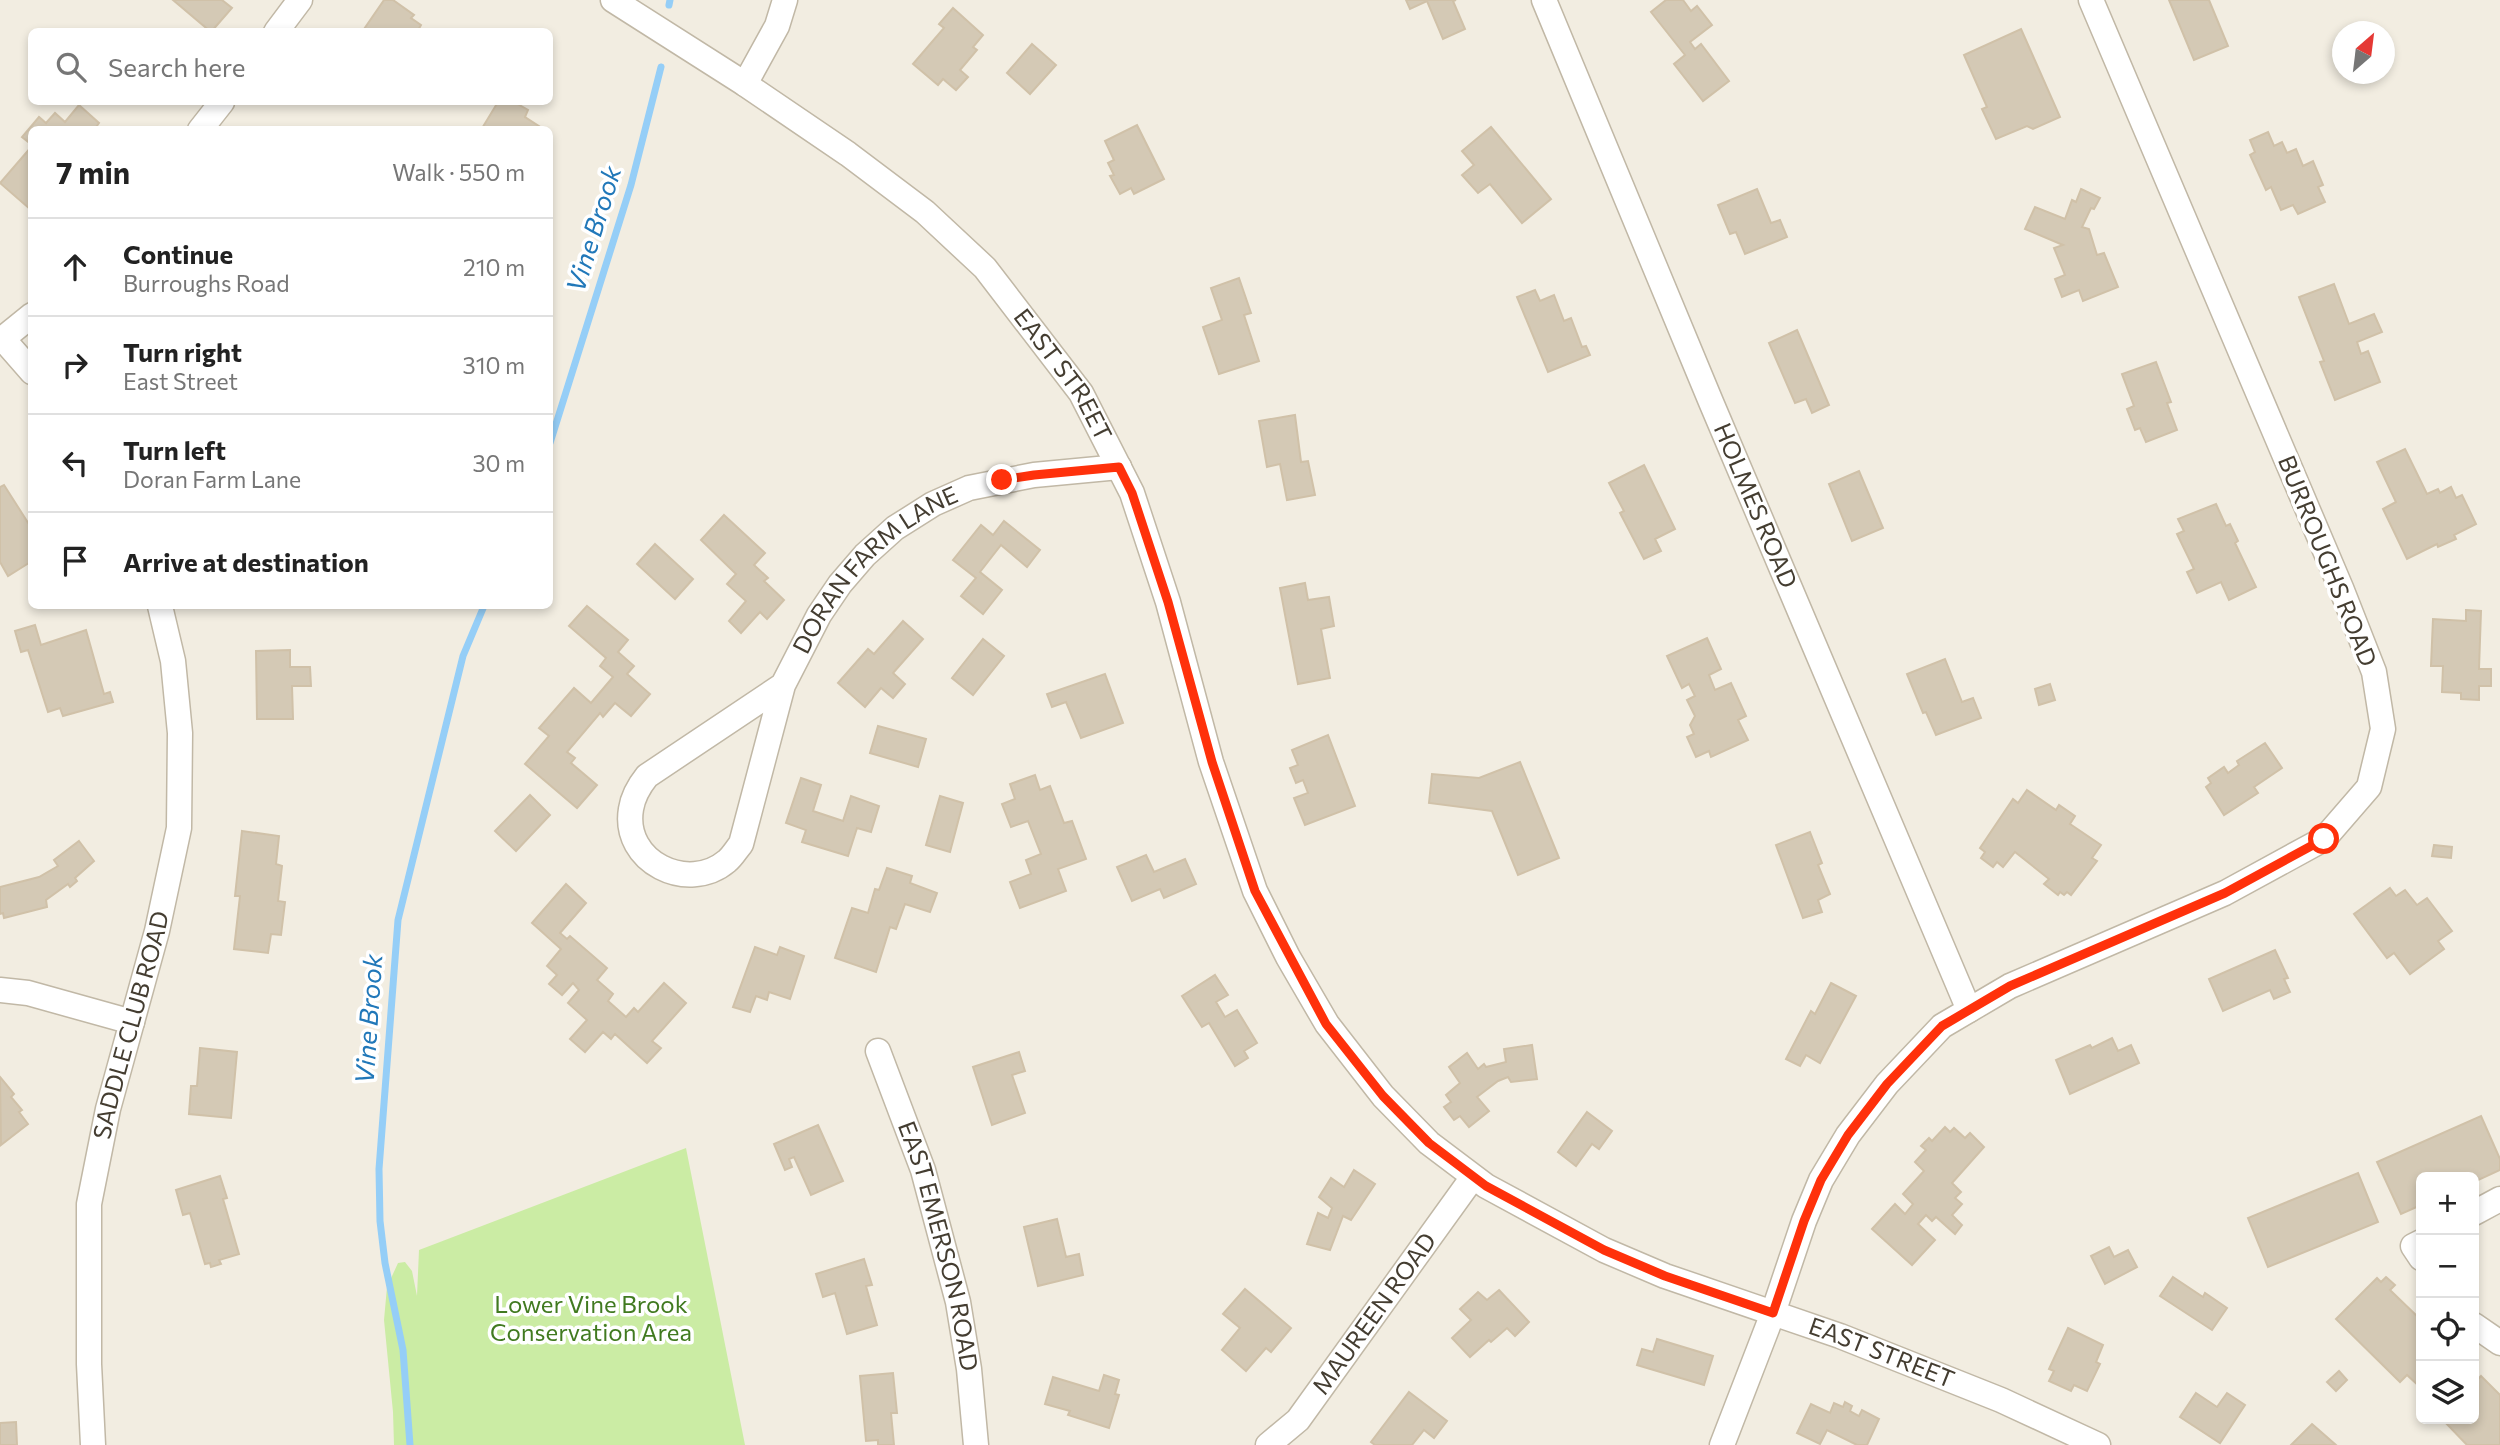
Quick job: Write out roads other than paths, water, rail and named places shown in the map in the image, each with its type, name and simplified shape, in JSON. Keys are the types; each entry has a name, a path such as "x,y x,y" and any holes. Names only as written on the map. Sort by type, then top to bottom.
{"street":[{"path":"279,28 300,0"},
{"name":"EAST STREET","path":"613,0 745,84 902,193 925,212 985,268 1081,393 1132,493 1168,602 1212,762 1255,891 1326,1024 1383,1096 1429,1143 1486,1186 1604,1250 1665,1276 1840,1336 2001,1400 2098,1445"},
{"path":"745,84 777,26 785,0"},
{"name":"HOLMES ROAD","path":"1544,0 1969,1010"},
{"name":"BURROUGHS ROAD","path":"1722,1445 1821,1180 1848,1135 1887,1084 1942,1026 2010,986 2225,893 2324,839 2369,787 2382,729 2374,671 2342,588 2091,0"},
{"path":"203,126 220,105"},
{"path":"28,318 2,340 28,368"},
{"name":"DORAN FARM LANE","path":"783,685 647,776 635,792 630,811 632,832 640,850 654,864 672,873 692,876 712,871 729,860 741,844 783,685 819,615 840,584 865,555 895,528 933,504 969,488 1034,475 1119,467"},
{"name":"SADDLE CLUB ROAD","path":"93,1445 89,1364 89,1204 108,1109 158,931 178,828 180,733 173,661 161,609"},
{"path":"0,990 28,993 132,1022"},
{"name":"EAST EMERSON ROAD","path":"878,1051 923,1170 954,1289 969,1369 976,1445"},
{"name":"MAUREEN ROAD","path":"1268,1445 1298,1420 1473,1177"},
{"path":"2479,1210 2500,1199"},
{"path":"2479,1328 2500,1343"}],"waterway":[{"name":"Vine Brook","path":"669,5 670,0"},
{"name":"Vine Brook","path":"553,433 631,185 661,67"},
{"name":"Vine Brook","path":"410,1445 403,1350 385,1263 380,1221 379,1169 398,920 463,656 483,609"}],"park label":[{"name":"Lower Vine Brook Conservation Area","path":"591,1319"}]}
